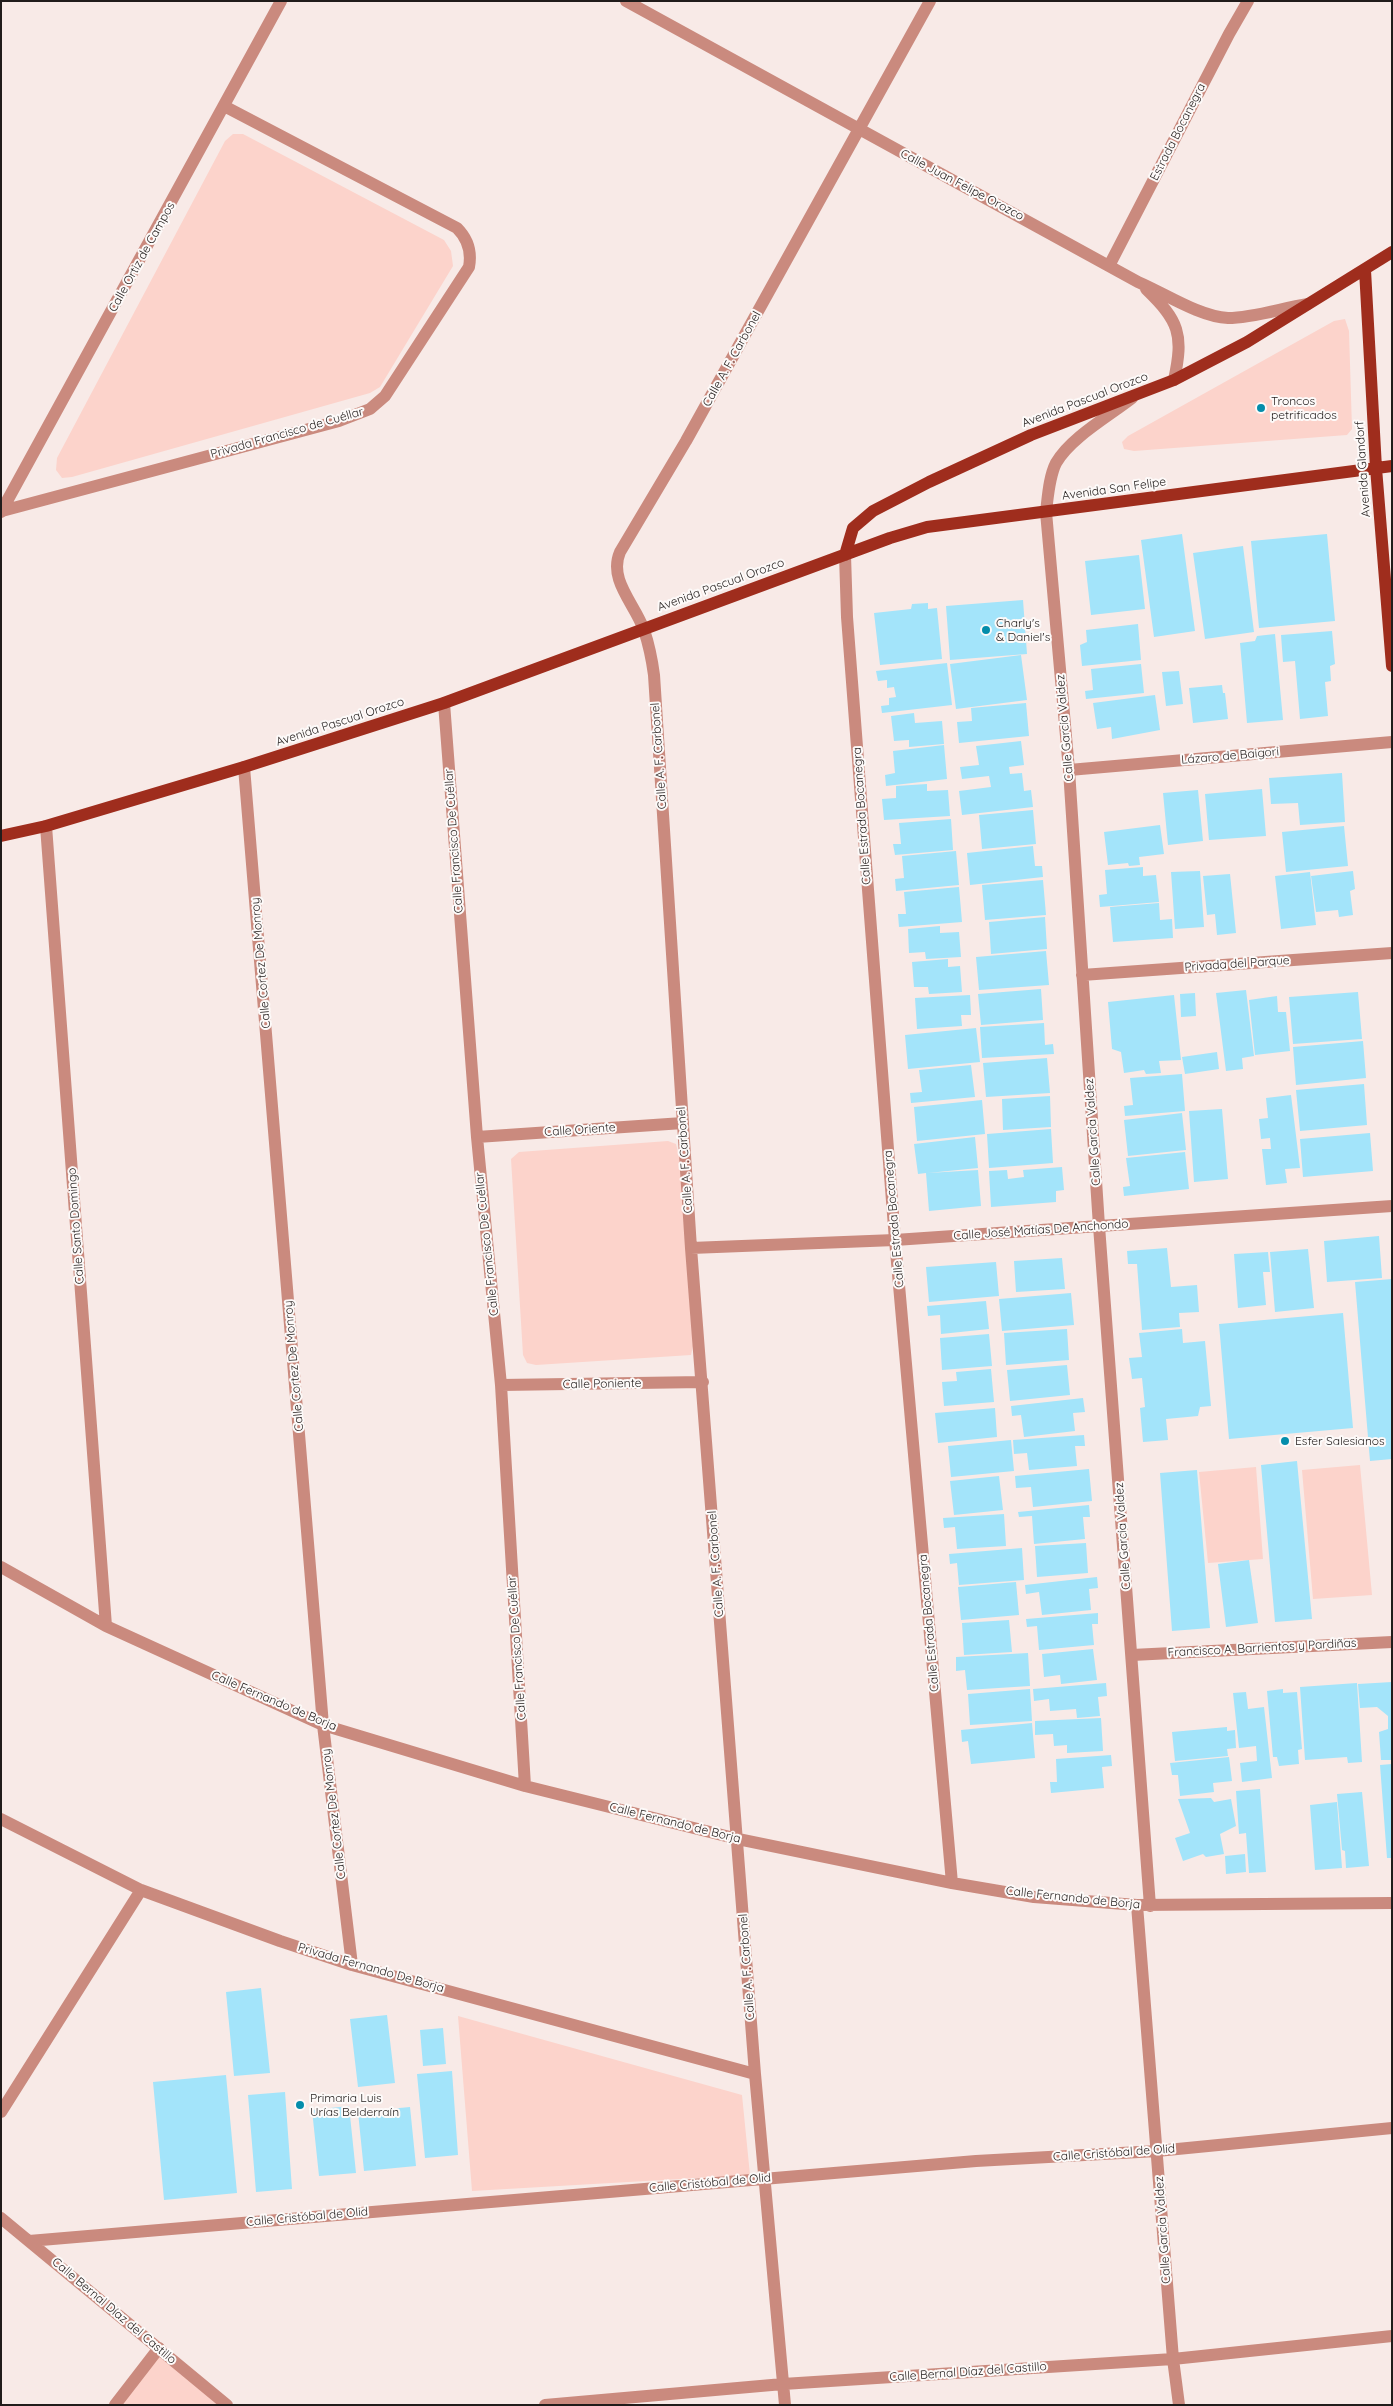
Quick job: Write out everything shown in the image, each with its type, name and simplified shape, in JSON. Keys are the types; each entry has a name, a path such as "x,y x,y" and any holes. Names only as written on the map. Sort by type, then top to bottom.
{"main road":[{"name":"Avenida Pascual Orozco","path":"1,836 46,826 244,767 444,703 845,555 853,528 873,511 929,482 1032,436 1174,380 1247,342 1392,252"},
{"name":"Avenida Glandorf","path":"1365,270 1376,468 1392,666"},
{"name":"Avenida San Felipe","path":"845,555 927,527 1392,466"}],"street":[{"name":"Calle Ortiz de Campos","path":"2,511 281,1"},
{"name":"Calle Juan Felipe Orozco","path":"626,1 859,130 1110,264 1138,282 1207,313 1228,318 1312,303"},
{"name":"Calle A. F. Carbonel","path":"785,2405 756,2074 691,1248 654,676 643,628 618,577 616,568 620,552 686,441 930,1"},
{"name":"Estrada Bocanegra","path":"1110,264 1224,43 1248,1"},
{"name":"Privada Francisco de Cuéllar","path":"2,511 339,421 370,409 386,396 468,267 471,256 468,244 464,235 457,228 224,106"},
{"path":"1138,282 1164,308 1177,327 1180,354 1174,380"},
{"name":"Calle García Valdez","path":"1134,397 1065,450 1056,463 1052,476 1046,512 1069,770 1082,975 1132,1655 1157,2152 1173,2359 1179,2405"},
{"name":"Calle Estrada Bocanegra","path":"845,555 847,618 895,1240 952,1883"},
{"name":"Calle Francisco De Cuéllar","path":"444,703 477,1137 501,1386 525,1786"},
{"name":"Lázaro de Baigori","path":"1069,770 1392,742"},
{"name":"Calle Cortez De Monroy","path":"244,767 323,1725 352,1964"},
{"name":"Calle Santo Domingo","path":"46,826 106,1626"},
{"name":"Privada del Parque","path":"1082,975 1392,953"},
{"name":"Calle Oriente","path":"477,1137 683,1123"},
{"name":"Calle José Matías De Anchondo","path":"691,1248 895,1240 1392,1206"},
{"name":"Calle Poniente","path":"501,1386 703,1382"},
{"name":"Calle Fernando de Borja","path":"1,1567 106,1626 323,1725 525,1786 738,1839 952,1883 1034,1897 1144,1906 1392,1903"},
{"name":"Francisco A. Barrientos y Pardiñas","path":"1132,1655 1392,1642"},
{"name":"Privada Fernando De Borja","path":"1,1819 141,1890 262,1935 352,1964 756,2074"},
{"path":"1,2112 141,1890"},
{"name":"Calle Cristóbal de Olid","path":"29,2241 976,2161 1157,2152 1392,2128"},
{"name":"Calle Bernal Díaz del Castillo","path":"1,2218 227,2405"},
{"name":"Calle Bernal Díaz del Castillo","path":"545,2405 784,2384 1173,2359 1392,2336"},
{"path":"115,2405 159,2348"}],"shaded area":[{"path":"233,134 243,134 444,240 451,251 453,266 380,387 370,393 72,477 62,478 56,470 57,458 225,141"},
{"path":"1345,319 1349,331 1352,429 1347,435 1134,451 1124,449 1122,442 1128,436 1334,321"},
{"path":"668,1141 676,1144 679,1156 693,1346 691,1355 536,1365 527,1363 523,1355 511,1159 519,1152"},
{"path":"1360,1465 1372,1595 1313,1599 1302,1470"},
{"path":"1256,1467 1263,1559 1208,1563 1199,1472"},
{"path":"458,2016 742,2095 750,2175 472,2191"},
{"path":"159,2348 227,2405 115,2405"}],"building":[{"path":"1182,534 1195,631 1154,637 1141,540"},
{"path":"1327,534 1335,621 1259,628 1251,541"},
{"path":"1243,546 1254,632 1205,639 1193,553"},
{"path":"1139,555 1145,609 1091,615 1085,561"},
{"name":"Charly's & Daniel's","path":"1023,600 1027,654 950,660 946,606"},
{"path":"928,603 928,609 937,608 942,659 880,665 874,613 911,609 912,604"},
{"path":"1138,624 1141,660 1082,666 1080,645 1087,642 1086,630"},
{"path":"1332,631 1335,664 1330,666 1331,681 1325,682 1328,716 1300,719 1295,661 1283,662 1281,635"},
{"path":"1275,634 1283,720 1247,723 1240,643 1255,641 1257,636"},
{"path":"1021,655 1027,700 956,709 950,664"},
{"path":"947,663 952,705 882,713 881,706 889,705 889,698 896,697 894,687 887,688 887,680 878,681 876,671"},
{"path":"1141,664 1144,693 1086,699 1085,691 1093,690 1091,669"},
{"path":"1179,671 1183,704 1166,706 1162,672"},
{"path":"1222,685 1223,693 1225,693 1228,719 1193,723 1189,688"},
{"path":"1155,695 1160,730 1112,739 1111,727 1097,729 1093,703"},
{"path":"1026,703 1029,736 959,743 957,722 972,721 971,708"},
{"path":"914,713 915,723 942,721 944,744 909,747 909,740 894,741 891,716"},
{"path":"1021,741 1024,765 1009,767 1010,774 1022,773 1024,791 1031,790 1033,807 962,815 959,791 991,787 989,776 962,779 960,767 979,765 976,746"},
{"path":"944,745 947,779 886,786 885,775 895,773 893,751"},
{"path":"1342,773 1345,822 1300,825 1298,803 1271,804 1269,778"},
{"path":"927,784 927,791 948,790 950,816 884,820 882,799 896,798 896,786"},
{"path":"1262,789 1266,836 1209,840 1205,794"},
{"path":"1198,790 1203,841 1168,845 1163,793"},
{"path":"1033,810 1036,844 982,849 979,815"},
{"path":"951,819 953,850 895,855 893,844 901,844 899,823"},
{"path":"1160,825 1164,854 1139,857 1140,865 1129,866 1128,863 1108,865 1104,832"},
{"path":"1344,826 1348,866 1286,872 1282,832"},
{"path":"1033,846 1035,866 1042,866 1043,877 970,885 967,853"},
{"path":"956,851 959,885 896,891 895,879 904,878 902,856"},
{"path":"1143,867 1143,876 1156,875 1159,902 1100,907 1099,895 1107,894 1105,870"},
{"path":"1200,871 1204,927 1175,929 1171,872"},
{"path":"1353,871 1355,889 1350,891 1353,915 1339,917 1338,910 1316,912 1311,876"},
{"path":"1310,872 1316,925 1281,929 1275,876"},
{"path":"1230,874 1236,933 1217,935 1215,914 1207,915 1203,876"},
{"path":"1043,880 1046,915 985,920 982,885"},
{"path":"959,887 962,922 899,927 898,914 906,914 904,892"},
{"path":"1159,903 1160,920 1172,919 1173,938 1113,942 1110,907"},
{"path":"1045,917 1047,949 991,954 989,922"},
{"path":"940,926 940,933 959,932 961,957 926,959 925,952 909,953 908,929"},
{"path":"1046,951 1049,985 979,990 976,957"},
{"path":"948,959 948,967 960,966 962,992 929,994 928,987 914,987 912,962"},
{"path":"1041,989 1043,1020 981,1025 978,994"},
{"path":"1246,990 1254,1056 1242,1058 1243,1069 1226,1071 1216,993"},
{"path":"1358,992 1362,1039 1293,1044 1289,997"},
{"path":"1195,993 1196,1016 1181,1017 1180,994"},
{"path":"970,995 971,1015 961,1015 962,1026 917,1029 915,998"},
{"path":"1174,995 1181,1060 1159,1061 1161,1073 1146,1074 1144,1070 1124,1073 1121,1052 1112,1049 1108,1002"},
{"path":"1277,996 1278,1012 1286,1012 1290,1051 1255,1055 1249,1000"},
{"path":"1044,1023 1045,1045 1053,1044 1054,1054 982,1058 980,1027"},
{"path":"976,1028 980,1062 908,1069 905,1035"},
{"path":"1363,1041 1366,1078 1296,1085 1293,1047"},
{"path":"1217,1052 1219,1069 1185,1074 1182,1057"},
{"path":"1047,1058 1050,1093 986,1097 983,1063"},
{"path":"971,1065 975,1097 911,1103 910,1093 922,1092 919,1070"},
{"path":"1182,1074 1185,1111 1125,1116 1124,1106 1133,1105 1130,1078"},
{"path":"1364,1084 1367,1125 1300,1131 1296,1090"},
{"path":"1291,1095 1300,1168 1285,1169 1287,1183 1266,1185 1262,1149 1271,1149 1270,1138 1261,1139 1259,1119 1268,1118 1266,1098"},
{"path":"1050,1096 1051,1127 1003,1130 1002,1099"},
{"path":"982,1100 985,1134 917,1141 914,1107"},
{"path":"1222,1109 1228,1179 1194,1182 1189,1111"},
{"path":"1182,1113 1186,1150 1128,1156 1124,1120"},
{"path":"1051,1129 1053,1163 989,1168 987,1134"},
{"path":"1370,1133 1373,1171 1303,1177 1300,1139"},
{"path":"975,1137 978,1168 928,1173 978,1170 981,1206 929,1211 926,1173 918,1174 914,1144"},
{"path":"1185,1152 1189,1189 1124,1196 1123,1187 1130,1186 1126,1158"},
{"path":"1062,1167 1064,1190 1056,1191 1056,1202 991,1207 989,1171 1007,1170 1008,1179 1024,1177 1023,1170"},
{"path":"1379,1236 1382,1278 1327,1282 1324,1241"},
{"path":"1167,1248 1171,1287 1197,1285 1199,1312 1179,1313 1180,1327 1142,1330 1137,1264 1128,1264 1127,1251"},
{"path":"1308,1249 1314,1308 1275,1312 1270,1252"},
{"path":"1268,1252 1270,1272 1263,1272 1266,1305 1238,1308 1234,1254"},
{"path":"1062,1258 1065,1289 1016,1292 1014,1261"},
{"path":"996,1262 999,1296 929,1302 926,1267"},
{"path":"1392,1279 1392,1459 1370,1461 1355,1282"},
{"path":"1071,1293 1074,1325 1002,1331 999,1299"},
{"path":"986,1301 989,1329 941,1334 940,1315 928,1316 927,1306"},
{"path":"1343,1313 1353,1428 1229,1439 1219,1324"},
{"path":"1067,1329 1069,1360 1006,1365 1004,1333"},
{"path":"1182,1329 1183,1343 1205,1341 1211,1406 1200,1407 1198,1416 1166,1419 1168,1440 1143,1442 1140,1408 1145,1407 1142,1378 1132,1379 1129,1358 1142,1357 1139,1333"},
{"path":"989,1334 992,1366 942,1370 940,1338"},
{"path":"1067,1365 1070,1395 1010,1401 1007,1370"},
{"path":"991,1369 994,1402 944,1406 942,1382 957,1381 956,1372"},
{"path":"1083,1398 1085,1412 1073,1413 1075,1431 1024,1437 1021,1415 1012,1416 1011,1406"},
{"path":"995,1408 997,1437 938,1443 935,1413"},
{"path":"1084,1435 1085,1446 1075,1446 1077,1466 1029,1470 1027,1453 1014,1454 1013,1440"},
{"path":"1011,1440 1014,1471 951,1477 948,1446"},
{"path":"1297,1461 1312,1619 1275,1622 1261,1465"},
{"path":"1089,1469 1092,1501 1033,1507 1031,1487 1016,1488 1015,1476"},
{"path":"1197,1470 1210,1628 1172,1631 1160,1473"},
{"path":"999,1476 1003,1510 954,1515 950,1481"},
{"path":"1089,1505 1090,1517 1083,1517 1085,1539 1034,1544 1032,1516 1019,1517 1018,1512"},
{"path":"1004,1514 1006,1546 957,1549 955,1527 944,1528 943,1518"},
{"path":"1086,1543 1088,1573 1037,1577 1035,1546"},
{"path":"1022,1548 1024,1580 959,1585 957,1563 950,1564 949,1554"},
{"path":"1249,1560 1258,1623 1226,1627 1218,1564"},
{"path":"1097,1577 1098,1588 1089,1589 1091,1610 1042,1615 1039,1592 1026,1594 1025,1585"},
{"path":"1016,1582 1019,1615 961,1620 958,1587"},
{"path":"1098,1613 1098,1624 1092,1624 1094,1645 1039,1650 1037,1626 1027,1627 1026,1619"},
{"path":"1009,1620 1012,1652 964,1655 962,1623"},
{"path":"1093,1649 1097,1680 1061,1684 1060,1675 1044,1677 1042,1654"},
{"path":"1028,1653 1030,1686 967,1690 965,1670 956,1671 956,1657"},
{"path":"1392,1682 1392,1760 1381,1760 1379,1732 1388,1729 1388,1716 1377,1707 1360,1708 1358,1684"},
{"path":"1106,1683 1107,1696 1098,1697 1100,1716 1077,1718 1076,1709 1050,1711 1049,1699 1034,1701 1033,1689"},
{"path":"1357,1683 1362,1762 1348,1763 1347,1757 1305,1760 1300,1687"},
{"path":"1030,1689 1032,1721 970,1725 968,1694"},
{"path":"1283,1689 1283,1693 1297,1692 1302,1749 1298,1750 1299,1764 1279,1766 1277,1757 1273,1757 1267,1691"},
{"path":"1246,1692 1248,1709 1264,1707 1272,1778 1242,1782 1240,1763 1257,1761 1256,1746 1239,1748 1233,1693"},
{"path":"1101,1718 1103,1751 1067,1753 1067,1745 1054,1746 1053,1734 1035,1735 1035,1721"},
{"path":"1032,1723 1035,1758 971,1764 968,1741 962,1742 961,1730"},
{"path":"1227,1727 1227,1731 1235,1730 1236,1748 1227,1749 1228,1756 1175,1761 1172,1732"},
{"path":"1111,1755 1112,1766 1102,1767 1104,1788 1051,1793 1050,1782 1057,1782 1056,1759"},
{"path":"1229,1757 1232,1781 1213,1783 1214,1792 1180,1796 1178,1775 1172,1775 1170,1763"},
{"path":"1392,1764 1392,1858 1387,1858 1380,1765"},
{"path":"1260,1789 1266,1872 1249,1873 1246,1833 1239,1834 1236,1791"},
{"path":"1362,1792 1369,1866 1346,1868 1345,1851 1342,1850 1337,1794"},
{"path":"1211,1798 1214,1802 1231,1799 1236,1826 1220,1834 1224,1854 1206,1857 1203,1854 1183,1861 1175,1838 1190,1833 1178,1799"},
{"path":"1337,1802 1342,1868 1315,1870 1310,1805"},
{"path":"1245,1854 1246,1872 1226,1874 1225,1856"},
{"path":"261,1988 270,2073 234,2076 226,1992"},
{"path":"387,2015 395,2083 358,2087 350,2019"},
{"path":"443,2028 446,2064 423,2066 420,2030"},
{"path":"452,2071 458,2155 425,2158 417,2074"},
{"path":"226,2075 237,2193 164,2200 153,2082"},
{"path":"285,2092 292,2189 256,2192 248,2095"},
{"path":"349,2106 356,2173 319,2176 312,2110"},
{"path":"410,2107 416,2166 364,2171 358,2112"}],"place":[{"name":"Troncos petrificados","path":"1261,408"},
{"name":"Charly's & Daniel's","path":"986,630"},
{"name":"Esfer Salesianos","path":"1285,1441"},
{"name":"Primaria Luis Urías Belderraín","path":"300,2105"}]}
